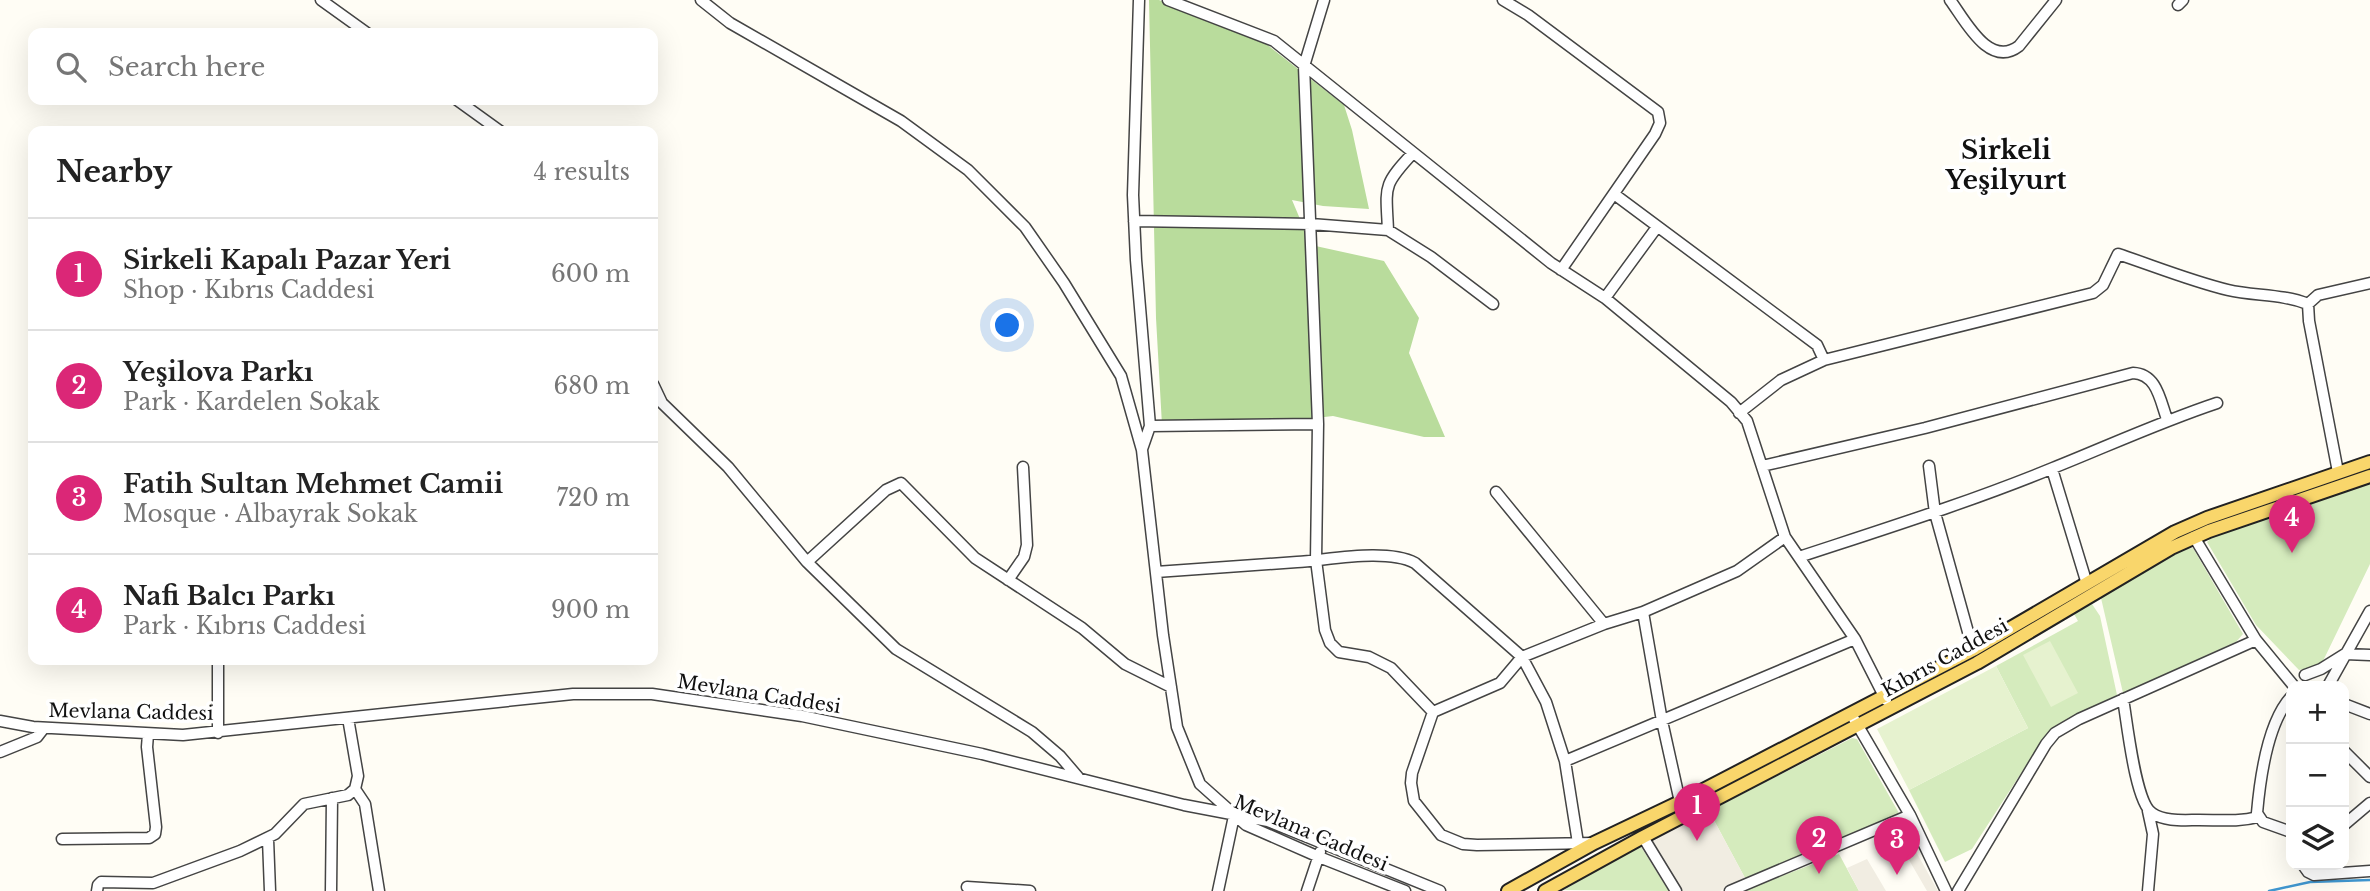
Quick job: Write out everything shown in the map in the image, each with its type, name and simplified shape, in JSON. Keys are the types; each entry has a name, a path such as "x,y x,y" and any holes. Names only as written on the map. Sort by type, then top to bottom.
{"main road":[{"path":"1508,891 1594,844 1973,650 2143,549 2188,526 2370,462"},
{"name":"Kıbrıs Caddesi","path":"1545,891 2020,639 2146,562 2193,537 2370,476"}],"street":[{"path":"321,0 360,28"},
{"path":"701,0 730,23 901,121 968,170 1025,228 1064,283 1121,376 1142,450 1177,727 1200,784 1234,816 1268,821 1440,891"},
{"path":"1139,0 1134,221 1150,426 1142,450"},
{"path":"1168,0 1274,41 1561,270 1605,298 1731,402 1747,421 1785,537 1854,639 1890,710"},
{"path":"1324,0 1304,66 1318,424 1317,561 1325,630 1330,643 1346,654 1369,657 1383,663 1433,712"},
{"path":"1503,0 1528,15 1658,112 1660,123 1656,134 1561,270"},
{"path":"1950,0 1984,44 1992,51 2002,53 2019,46 2056,0"},
{"path":"464,105 492,126"},
{"path":"1388,230 1386,189 1392,175 1413,153"},
{"path":"1614,194 1817,345 1824,360"},
{"path":"1134,221 1311,224 1388,230 1432,257 1493,304"},
{"path":"1605,298 1657,227"},
{"path":"1739,413 1781,380 1824,360 2090,295 2103,285 2118,254 2225,289 2250,295 2295,299 2308,304"},
{"path":"2339,472 2309,321 2308,304 2318,295 2370,283"},
{"path":"1762,466 1925,428 2133,373 2143,374 2152,381 2167,419"},
{"path":"658,395 662,403 728,467 807,562 896,649 1032,732 1079,777"},
{"path":"1799,557 1935,513 2052,469 2167,419 2217,403"},
{"path":"1150,426 1318,424"},
{"path":"1930,466 1935,513 1973,650"},
{"path":"1008,580 1024,557 1027,545 1023,467"},
{"path":"2052,469 2087,584"},
{"path":"807,562 886,490 901,483 975,558 1082,628 1125,664 1171,687"},
{"path":"1496,492 1604,624"},
{"path":"1594,844 1477,845 1463,844 1441,835 1414,801 1411,783 1433,712 1500,683 1522,657 1604,624 1643,612 1737,571 1785,537"},
{"path":"2193,537 2256,640 2290,681"},
{"path":"1156,572 1387,556 1409,561 1420,567 1522,657 1546,702 1565,761 1578,844"},
{"path":"2329,681 2370,611"},
{"path":"1643,612 1662,721 1680,802"},
{"path":"1565,761 1854,639"},
{"path":"1958,891 2055,733 2079,719 2256,640"},
{"path":"2298,681 2345,654 2370,655"},
{"path":"218,665 218,733"},
{"path":"2305,675 2320,681"},
{"name":"Mevlana Caddesi","path":"0,721 44,728 183,735 573,694 652,694 802,716 982,754 1234,816 1246,825 1319,858 1405,891"},
{"path":"2123,699 2138,789 2148,811 2153,834 2148,891"},
{"path":"2258,817 2273,728 2286,704"},
{"path":"2349,706 2370,714"},
{"path":"1851,713 1910,815 1946,891"},
{"path":"97,891 98,885 104,881 144,884 161,881 268,838 304,804 348,795 355,789 358,776 348,718"},
{"path":"0,752 37,737 44,728"},
{"path":"62,838 149,838 155,834 148,734"},
{"path":"2349,756 2370,777"},
{"path":"355,789 365,804 379,891"},
{"path":"331,891 332,798"},
{"path":"2349,821 2370,803"},
{"path":"2148,811 2162,818 2188,820 2243,821 2258,817"},
{"path":"1730,891 1910,815"},
{"path":"1218,891 1234,816"},
{"path":"2258,817 2286,830"},
{"path":"1643,837 1676,891"},
{"path":"268,838 270,891"},
{"path":"1307,891 1323,844"},
{"path":"2307,870 2314,875 2370,870"},
{"path":"968,887 1030,891"}],"green space":[{"path":"1149,0 1159,0 1265,43 1344,105 1369,209 1323,206 1292,200 1311,245 1384,261 1419,318 1409,353 1445,437 1424,437 1333,416 1255,425 1162,425 1156,318"},
{"path":"2370,482 2370,564 2323,661 2318,666 2299,670 2256,625 2207,542 2213,536"},
{"path":"2193,548 2243,634 2236,642 2123,693 2101,598 2184,549"},
{"path":"2092,604 2100,616 2117,695 2047,733 1972,849 1945,862 1909,790 2028,728 1996,666 2078,621 2074,614"},
{"path":"2050,641 2078,693 2051,707 2023,655"},
{"path":"1996,666 2028,728 1909,790 1877,729"},
{"path":"1852,738 1857,739 1900,815 1745,878 1709,811"},
{"path":"1640,845 1669,891 1564,890"},
{"path":"1839,854 1859,891 1743,891"}],"shaded area":[{"path":"1709,811 1745,878 1720,891 1669,891 1640,845"},
{"path":"1899,830 1905,832 1938,891 1927,891 1898,841 1888,847 1883,835"},
{"path":"1867,859 1886,891 1859,891 1847,868"}],"waterway":[{"path":"2269,891 2310,882 2370,880"}],"place":[{"name":"Nafi Balcı Parkı","path":"2292,553"},
{"name":"Sirkeli Kapalı Pazar Yeri","path":"1697,841"},
{"name":"Yeşilova Parkı","path":"1819,874"},
{"name":"Fatih Sultan Mehmet Camii","path":"1897,875"}],"district":[{"name":"Sirkeli Yeşilyurt","path":"2006,165"}]}
